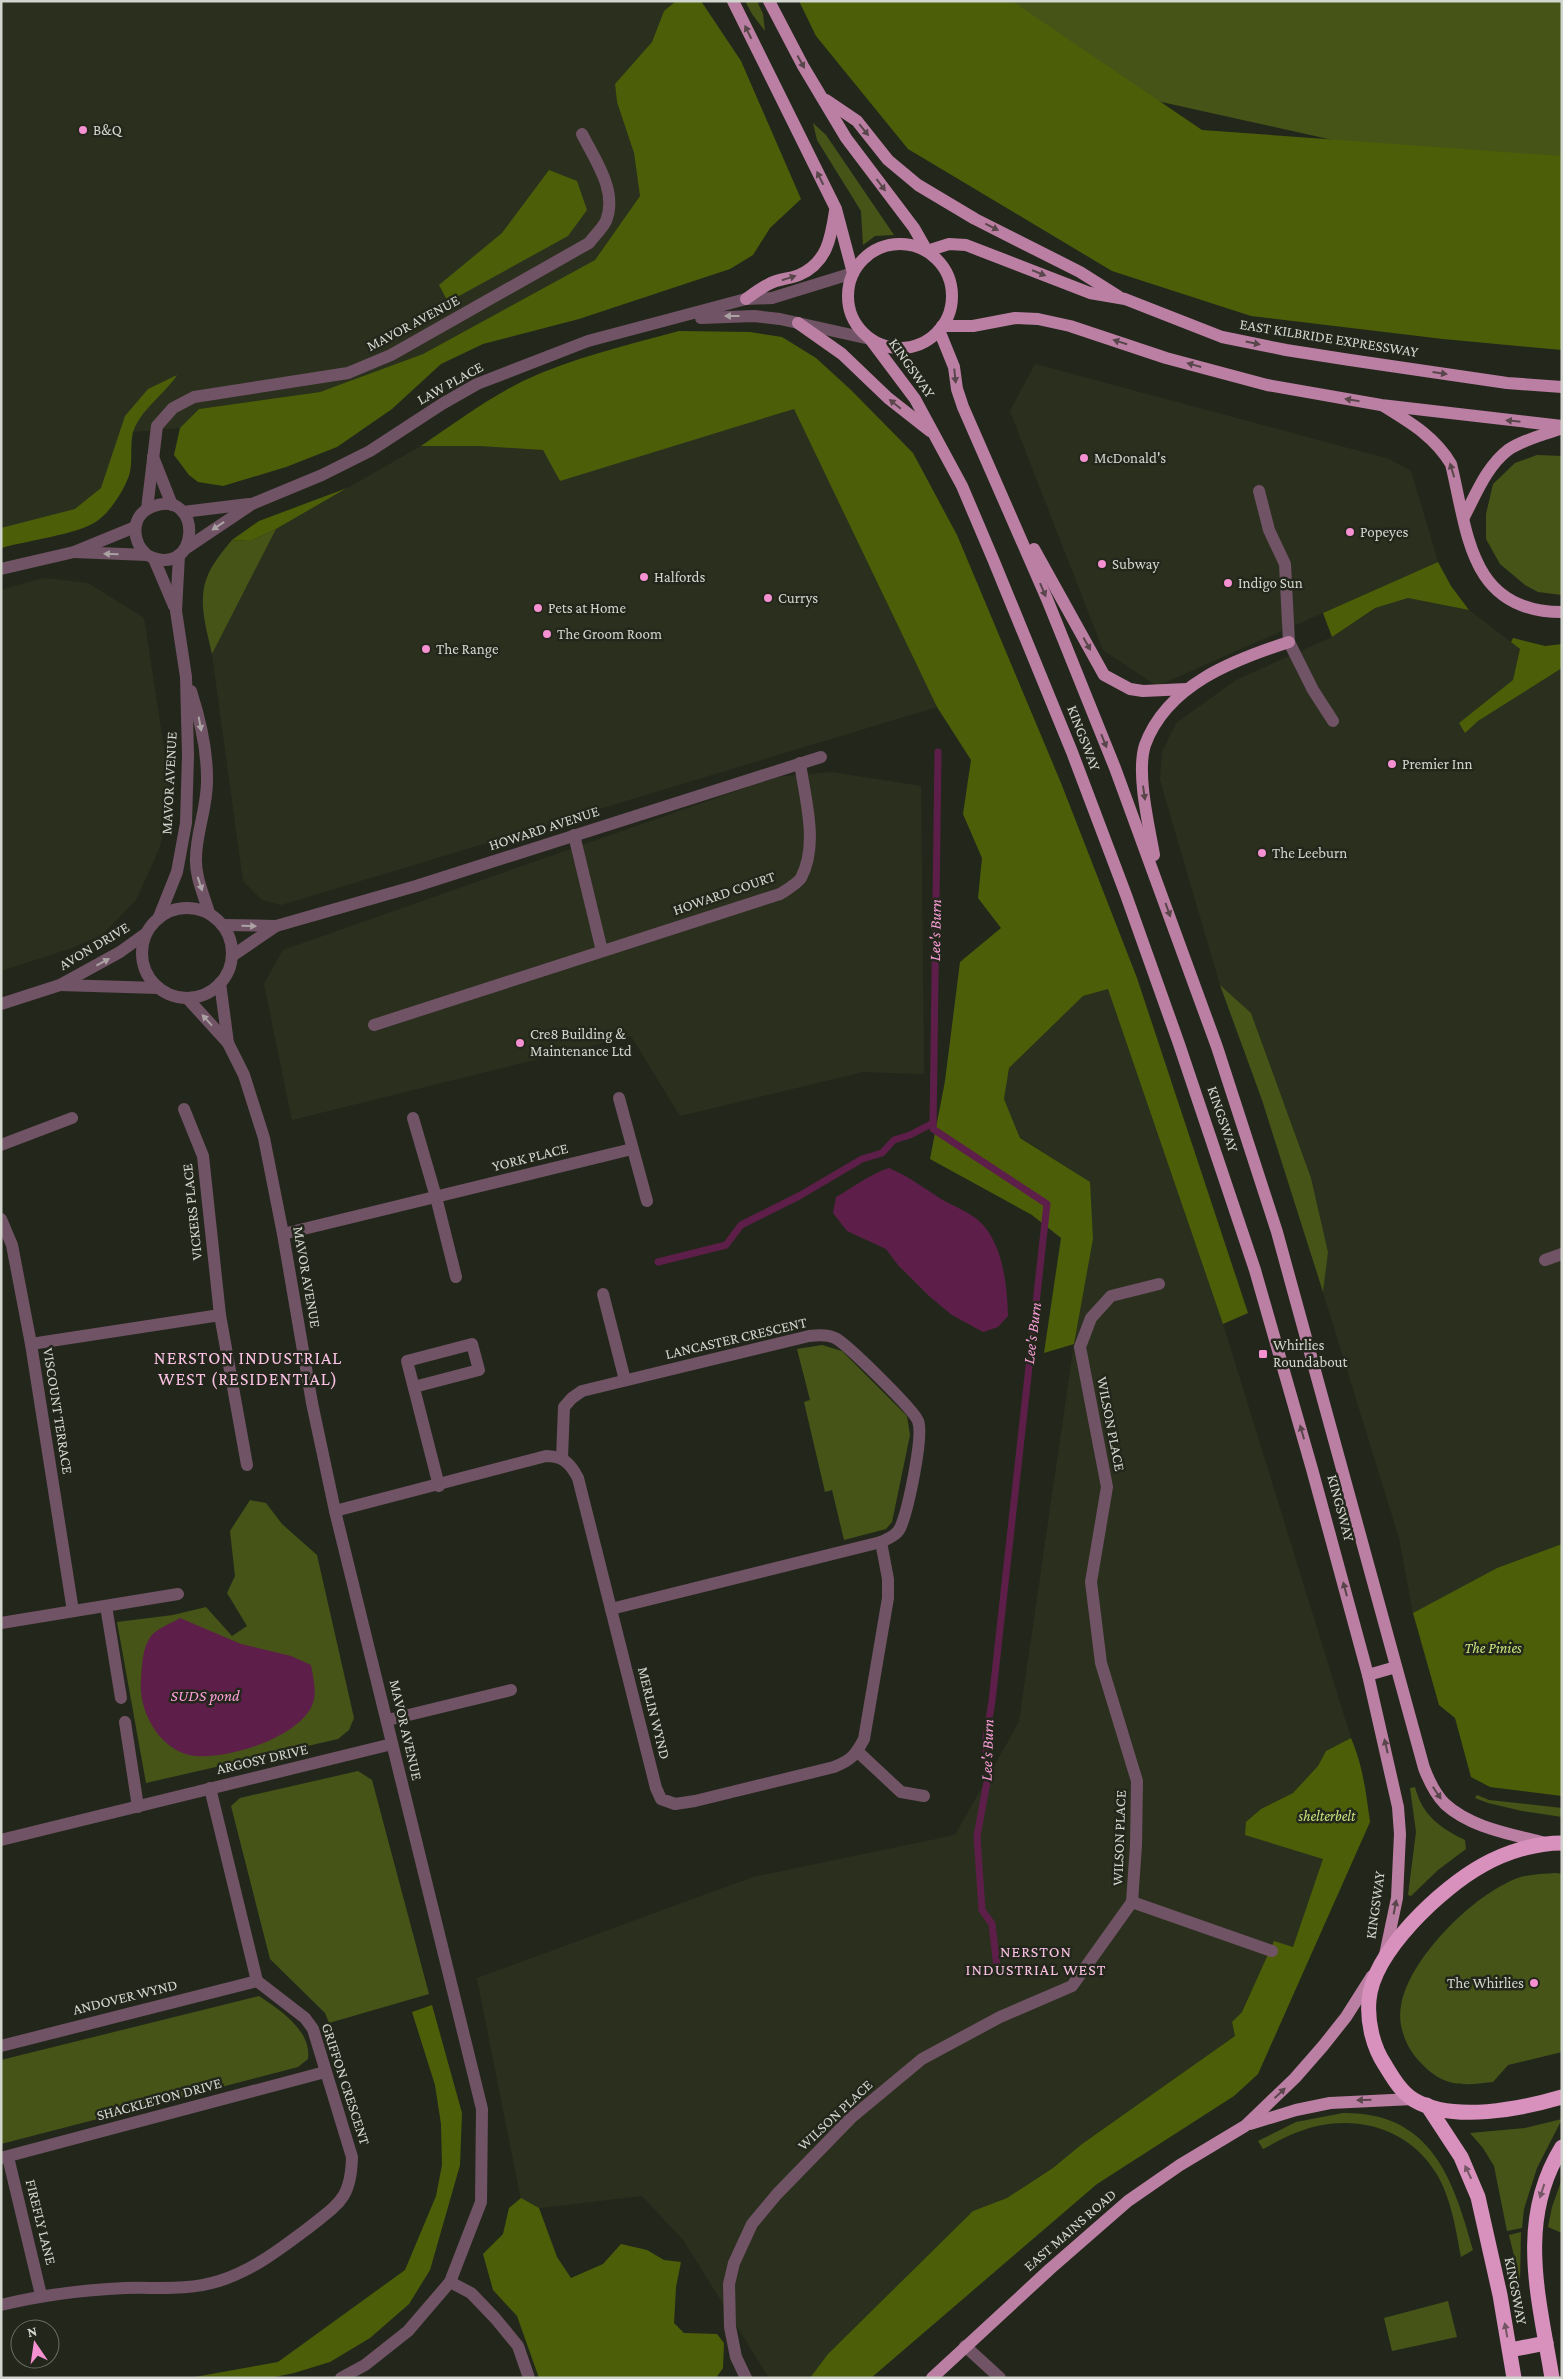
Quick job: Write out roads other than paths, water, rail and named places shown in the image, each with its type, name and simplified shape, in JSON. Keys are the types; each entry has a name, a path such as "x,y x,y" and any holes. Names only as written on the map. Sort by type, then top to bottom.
{"highway":[{"path":"1562,1843 1545,1843 1512,1852 1483,1865 1457,1882 1422,1913 1383,1959 1369,1999 1372,2036 1382,2060 1396,2084 1420,2102 1453,2110 1482,2113 1508,2110 1562,2097"},
{"name":"KINGSWAY","path":"1420,2102 1461,2157 1478,2197 1510,2350 1514,2378"},
{"name":"KINGSWAY","path":"1552,2378 1535,2275 1535,2225 1539,2198 1546,2178 1562,2147"},
{"path":"1510,2350 1546,2343"}],"main road":[{"path":"733,1 836,208 853,273"},
{"path":"769,1 803,66 826,100 846,138 914,228 927,251 945,268 951,287 952,305 947,320 925,343 912,347 890,348 870,339 856,324 849,309 848,293 853,273 868,254 885,246 903,244 927,251"},
{"path":"826,100 857,121 888,160 918,185 975,219 1080,272 1124,300"},
{"path":"746,299 770,283 799,275 824,255 830,241 836,208"},
{"name":"EAST KILBRIDE EXPRESSWAY","path":"927,251 949,244 966,244 1090,293 1124,300 1222,336 1286,350 1507,383 1562,387"},
{"path":"941,328 973,326 1014,318 1038,319 1070,326 1166,358 1257,382 1381,404 1562,427"},
{"path":"798,323 842,354 888,398 933,434"},
{"name":"KINGSWAY","path":"941,328 954,367 957,389 963,407 1003,495 1081,683 1159,887 1217,1047 1278,1232 1424,1768 1436,1793 1445,1804 1469,1819 1495,1830 1545,1843"},
{"name":"KINGSWAY","path":"870,339 915,398 962,486 1041,675 1122,886 1179,1044 1255,1270 1368,1675 1393,1779 1399,1825 1397,1898 1383,1959"},
{"path":"1381,404 1416,426 1444,452 1451,464 1464,517 1466,534 1476,563 1483,576 1494,587 1516,603 1531,609 1562,612"},
{"path":"1464,517 1494,464 1508,450 1562,427"},
{"path":"1003,495 1104,675 1130,689 1143,691 1187,689"},
{"path":"1159,887 1142,787 1145,746 1160,718 1187,689 1218,669 1251,654 1289,642"},
{"path":"1368,1675 1396,1667"},
{"name":"EAST MAINS ROAD","path":"932,2378 965,2346 1128,2201 1180,2165 1245,2126 1295,2078 1323,2046 1346,2017 1383,1959"},
{"name":"EAST MAINS ROAD","path":"1245,2126 1296,2110 1330,2103 1420,2102"}],"street":[{"name":"MAVOR AVENUE","path":"147,509 156,426 172,408 194,397 348,373 399,350 590,243 606,221 609,198 605,178 582,134"},
{"name":"LAW PLACE","path":"182,552 252,504 322,475 370,451 442,404 477,384 588,341 746,299 772,298 853,273"},
{"name":"LAW PLACE","path":"676,319 754,316 798,323 870,339"},
{"name":"MAVOR AVENUE","path":"152,455 172,505"},
{"path":"1259,491 1269,530 1285,564 1289,642 1313,690 1333,721"},
{"name":"LAW PLACE","path":"183,512 252,504"},
{"path":"74,552 171,559 182,552 191,534 190,526 183,512 172,505 155,505 147,509 141,514 135,527 137,543 151,557"},
{"path":"1,569 74,552 135,527"},
{"name":"MAVOR AVENUE","path":"159,917 177,872 186,822 188,755 186,677 176,611 182,552"},
{"name":"MAVOR AVENUE","path":"151,557 176,611"},
{"name":"MAVOR AVENUE","path":"186,677 198,714 208,778 206,805 196,856 196,872 209,913"},
{"name":"HOWARD AVENUE","path":"222,925 276,926 416,886 821,756"},
{"name":"HOWARD COURT","path":"374,1025 780,894 800,880 809,854 810,834 800,763"},
{"path":"574,835 602,951"},
{"path":"197,908 209,913 222,925 231,945 232,956 228,970 220,983 211,991 187,998 171,995 158,988 148,976 142,963 142,948 145,934 159,917 170,910 197,908"},
{"name":"HOWARD AVENUE","path":"232,956 276,926"},
{"name":"AVON DRIVE","path":"1,1004 60,985 120,952 145,934"},
{"name":"MAVOR AVENUE","path":"220,983 228,1043"},
{"name":"AVON DRIVE","path":"60,985 158,988"},
{"name":"MAVOR AVENUE","path":"187,998 228,1043 244,1075 264,1138 283,1234 312,1403 335,1511 388,1720 392,1744 482,2109 480,2202 450,2282 408,2331 365,2366 341,2378"},
{"path":"619,1098 647,1201"},
{"name":"VICKERS PLACE","path":"184,1109 203,1156 220,1316 247,1465"},
{"path":"1,1145 72,1118"},
{"path":"414,1118 456,1277"},
{"name":"YORK PLACE","path":"283,1234 632,1149"},
{"name":"VISCOUNT TERRACE","path":"1,1219 12,1245 31,1344 73,1611"},
{"path":"1544,1260 1562,1254"},
{"name":"WILSON PLACE","path":"746,2378 736,2356 730,2327 729,2284 734,2263 752,2224 851,2118 922,2059 1000,2017 1072,1986 1132,1902 1136,1845 1137,1781 1101,1664 1091,1582 1107,1487 1080,1347 1091,1318 1112,1296 1159,1284"},
{"path":"602,1294 625,1380"},
{"path":"31,1344 220,1316"},
{"name":"LANCASTER CRESCENT","path":"562,1458 564,1407 582,1391 809,1336 835,1338 909,1406 918,1421 920,1436 901,1527 893,1537 881,1542 612,1609"},
{"path":"414,1387 479,1370 472,1344 407,1361 439,1486"},
{"path":"335,1511 439,1486 546,1456 562,1458"},
{"name":"MERLIN WYND","path":"562,1458 571,1465 578,1478 656,1788 661,1799 674,1804 695,1801 834,1767 849,1761 858,1751"},
{"path":"881,1542 888,1579 888,1598 864,1739 858,1751 901,1792 924,1796"},
{"path":"1,1623 178,1594"},
{"path":"106,1606 121,1698"},
{"path":"388,1720 511,1690"},
{"path":"125,1722 138,1807"},
{"name":"ARGOSY DRIVE","path":"1,1840 392,1744"},
{"path":"210,1788 257,1981"},
{"path":"1132,1902 1272,1951"},
{"name":"ANDOVER WYND","path":"1,2046 257,1981"},
{"name":"GRIFFON CRESCENT","path":"1,2306 41,2295 126,2288 179,2289 218,2281 270,2257 342,2202 351,2179 352,2157 325,2072 314,2029 305,2018 257,1981"},
{"name":"SHACKLETON DRIVE","path":"5,2158 325,2072"},
{"name":"FIREFLY LANE","path":"5,2158 41,2295"},
{"path":"450,2282 471,2294 495,2318 518,2346 529,2378"},
{"path":"965,2346 1000,2378"}],"water":[{"path":"889,1168 969,1214 986,1229 998,1252 1005,1277 1008,1316 998,1327 983,1332 952,1315 929,1296 898,1265 886,1249 847,1231 833,1213 836,1197 869,1177"},
{"name":"SUDS pond","path":"180,1618 241,1644 291,1656 311,1665 315,1694 313,1703 306,1715 279,1736 244,1750 227,1754 196,1756 183,1753 172,1747 154,1729 143,1705 141,1692 142,1663 148,1641 153,1633"}],"waterway":[{"name":"Lee's Burn","path":"938,752 933,1129 1047,1204 992,1701 985,1744 989,1771 977,1836 982,1910 992,1924 997,1967"},
{"path":"658,1262 726,1245 741,1225 799,1196 862,1159 882,1153 894,1140 910,1135 933,1123"}],"place":[{"name":"B&Q","path":"83,130"},
{"name":"McDonald's","path":"1084,458"},
{"name":"Popeyes","path":"1350,532"},
{"name":"Subway","path":"1102,564"},
{"name":"Halfords","path":"644,577"},
{"name":"Indigo Sun","path":"1228,583"},
{"name":"Currys","path":"768,598"},
{"name":"Pets at Home","path":"538,608"},
{"name":"The Groom Room","path":"547,634"},
{"name":"The Range","path":"426,649"},
{"name":"Premier Inn","path":"1392,764"},
{"name":"The Leeburn","path":"1262,853"},
{"name":"Cre8 Building & Maintenance Ltd","path":"520,1043"},
{"name":"Whirlies Roundabout","path":"1263,1354"},
{"name":"The Whirlies","path":"1534,1983"}],"district":[{"name":"NERSTON INDUSTRIAL WEST (RESIDENTIAL)","path":"248,1368"},
{"name":"NERSTON INDUSTRIAL WEST","path":"1036,1960"}],"park label":[{"name":"The Pinies","path":"1493,1648"},
{"name":"shelterbelt","path":"1327,1816"}]}
